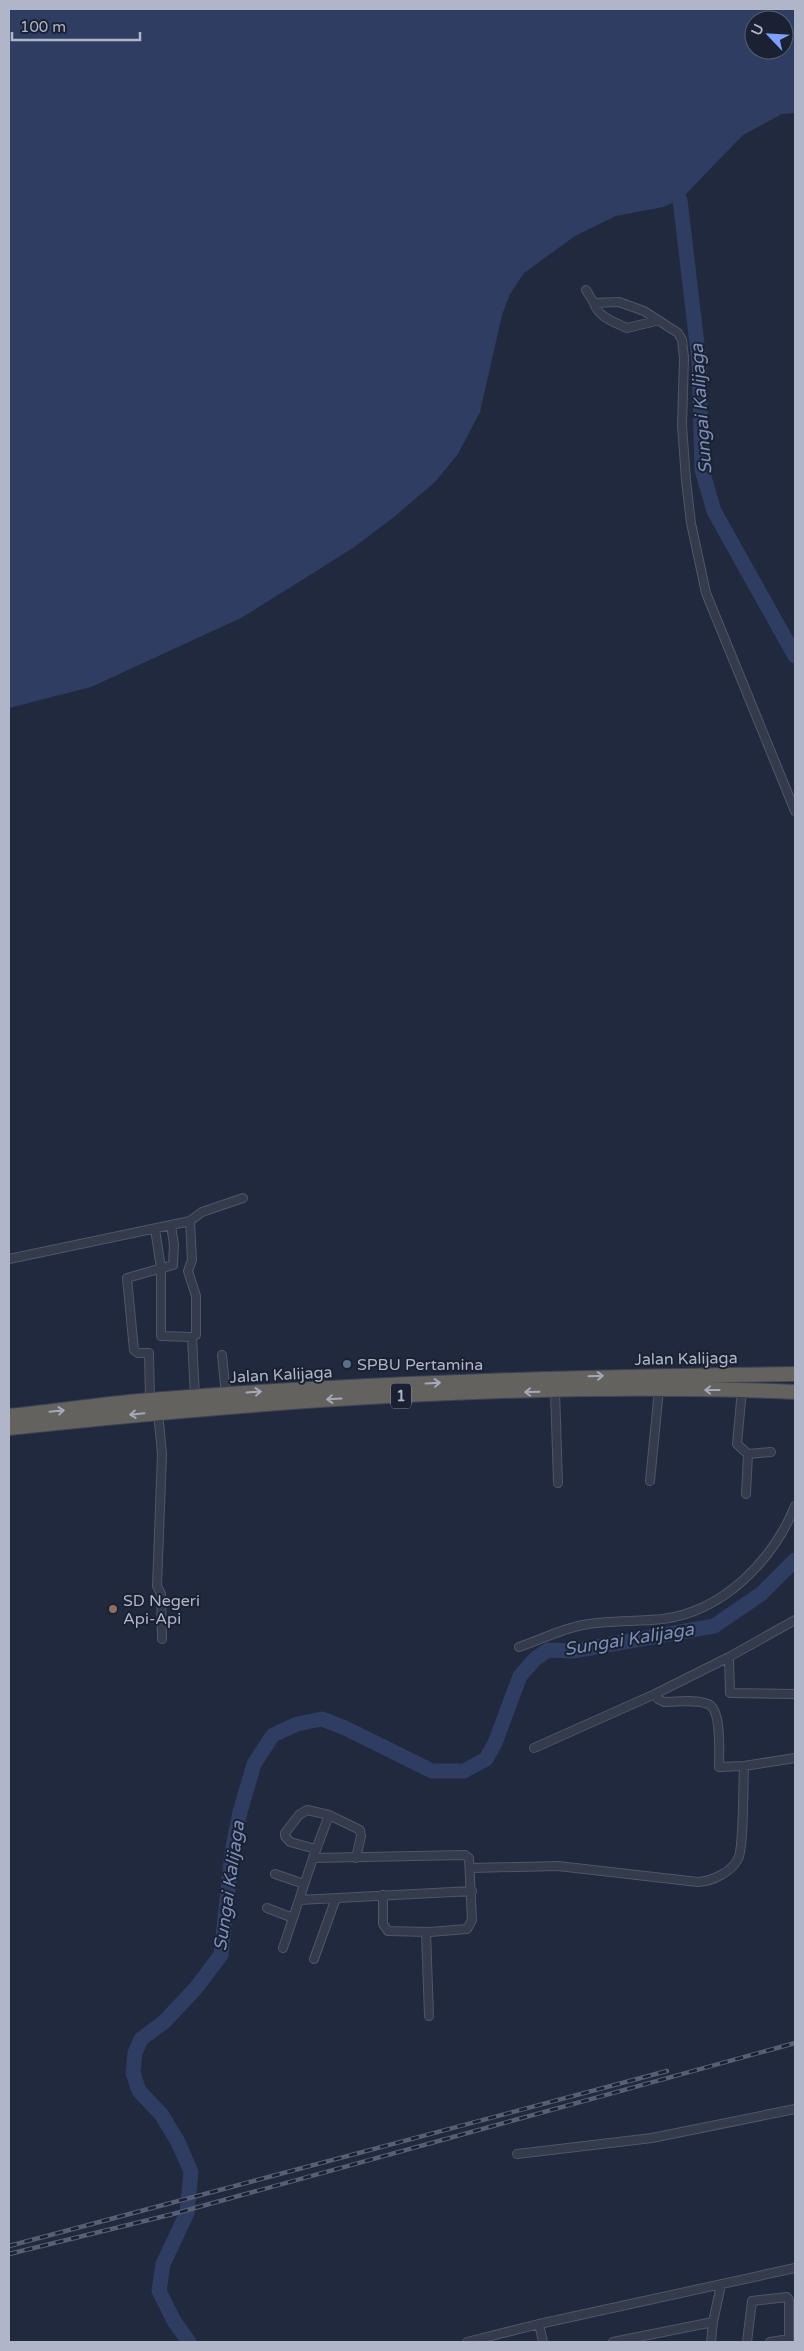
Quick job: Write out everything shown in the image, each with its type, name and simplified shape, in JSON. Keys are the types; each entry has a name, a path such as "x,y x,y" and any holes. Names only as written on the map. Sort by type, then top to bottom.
{"highway":[{"name":"Jalan Kalijaga","path":"9,1416 150,1400 317,1388 503,1379 795,1374"},
{"name":"Jalan Kalijaga","path":"9,1428 158,1411 292,1401 555,1391 742,1390 795,1392"}],"street":[{"path":"586,290 596,310 603,316 627,328 656,321"},
{"path":"594,303 604,301 619,302 644,311 656,321 678,333 682,340 684,358 681,418 686,480 692,523 706,593 795,811"},
{"path":"9,1259 190,1221 202,1212 243,1198"},
{"path":"155,1229 161,1268 161,1336 192,1337 197,1332 195,1290 188,1271 192,1260 190,1221"},
{"path":"150,1400 149,1355 148,1352 134,1350 126,1278 174,1263 171,1225"},
{"path":"192,1337 195,1397"},
{"path":"222,1355 226,1395"},
{"path":"650,1481 659,1390"},
{"path":"742,1390 736,1444 748,1454 771,1452"},
{"path":"555,1391 558,1483"},
{"path":"158,1411 162,1454 157,1586 160,1594 162,1639"},
{"path":"746,1494 748,1454"},
{"path":"519,1647 586,1624 678,1616 720,1597 744,1580 763,1560 785,1528 795,1506"},
{"path":"534,1748 655,1694 729,1657 795,1620"},
{"path":"729,1657 730,1693 795,1694"},
{"path":"655,1694 658,1699 664,1702 711,1705 718,1717 719,1767 744,1766 795,1758"},
{"path":"471,1868 558,1866 698,1882 710,1880 729,1869 739,1856 744,1766"},
{"path":"316,1849 290,1842 285,1836 285,1833 304,1811 311,1810 329,1815 360,1830 361,1836 356,1858"},
{"path":"282,1948 329,1815"},
{"path":"313,1858 464,1855 469,1857 472,1891 472,1922 469,1928 426,1932 392,1932 386,1930 383,1924 384,1895"},
{"path":"275,1874 304,1884"},
{"path":"299,1900 472,1891"},
{"path":"314,1959 336,1898"},
{"path":"267,1908 293,1918"},
{"path":"426,1932 429,2016"},
{"path":"517,2154 652,2138 795,2109"},
{"path":"467,2342 539,2324 795,2268"},
{"path":"711,2342 713,2322 722,2285"},
{"path":"747,2342 752,2301 786,2297 789,2300 789,2341 770,2342"},
{"path":"613,2342 713,2322"},
{"path":"539,2324 543,2342"}],"water":[{"path":"9,9 795,9 795,113 782,114 743,135 680,200 663,207 616,216 575,236 524,273 510,294 502,315 480,412 458,454 435,482 394,517 353,548 241,618 91,687 9,708"}],"waterway":[{"name":"Sungai Kalijaga","path":"680,200 699,361 702,470 714,511 795,656"},
{"name":"Sungai Kalijaga","path":"189,2342 174,2321 159,2291 163,2264 187,2213 191,2172 178,2142 161,2114 139,2091 133,2073 135,2053 141,2039 164,2022 196,1988 221,1955 232,1852 240,1812 254,1764 273,1735 297,1724 322,1719 345,1728 432,1771 464,1771 486,1759 495,1743 520,1676 535,1659 548,1650 573,1651 714,1626 761,1594 795,1560"}],"railway":[{"path":"9,2254 173,2214 795,2043"},
{"path":"9,2246 667,2071"}],"place":[{"name":"SPBU Pertamina","path":"347,1364"},
{"name":"SD Negeri Api-Api","path":"113,1609"}]}
